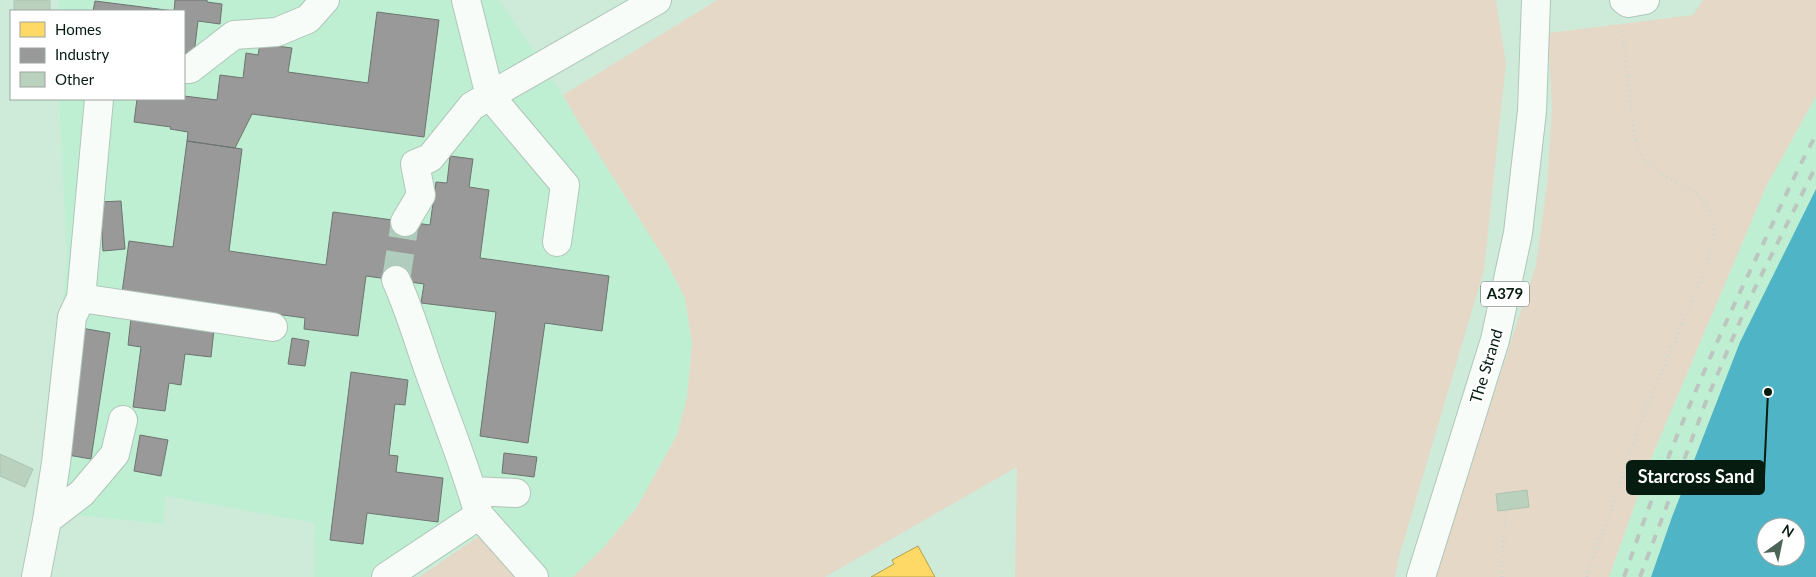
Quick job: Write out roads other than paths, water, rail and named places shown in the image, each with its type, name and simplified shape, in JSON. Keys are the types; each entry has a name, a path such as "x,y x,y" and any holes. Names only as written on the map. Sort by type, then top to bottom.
{"main road":[{"path":"185,69 190,69 234,35 277,32 308,19 325,0"},
{"path":"466,0 490,96 565,185 557,242"},
{"path":"405,222 422,195 415,164 430,158 472,106 657,0"},
{"name":"The Strand","path":"1421,577 1495,340 1518,233 1532,111 1536,0"},
{"path":"1622,12 1628,3 1646,0"},
{"path":"36,577 56,462 72,317 81,298 99,100"},
{"path":"396,280 410,310 422,351 476,503 534,577"},
{"path":"81,298 273,327"},
{"path":"47,520 82,493 115,454 123,420"},
{"path":"386,577 476,503 516,494"}],"water":[{"path":"1816,189 1816,577 1651,577 1672,517 1740,342"}],"tunnel":[{"path":"396,280 405,222"}],"railway":[{"path":"1624,577 1671,450 1706,367 1788,190 1816,135"},
{"path":"1640,577 1707,399 1749,300 1816,166"}],"place":[{"name":"Starcross Sand","path":"1768,392"}]}
